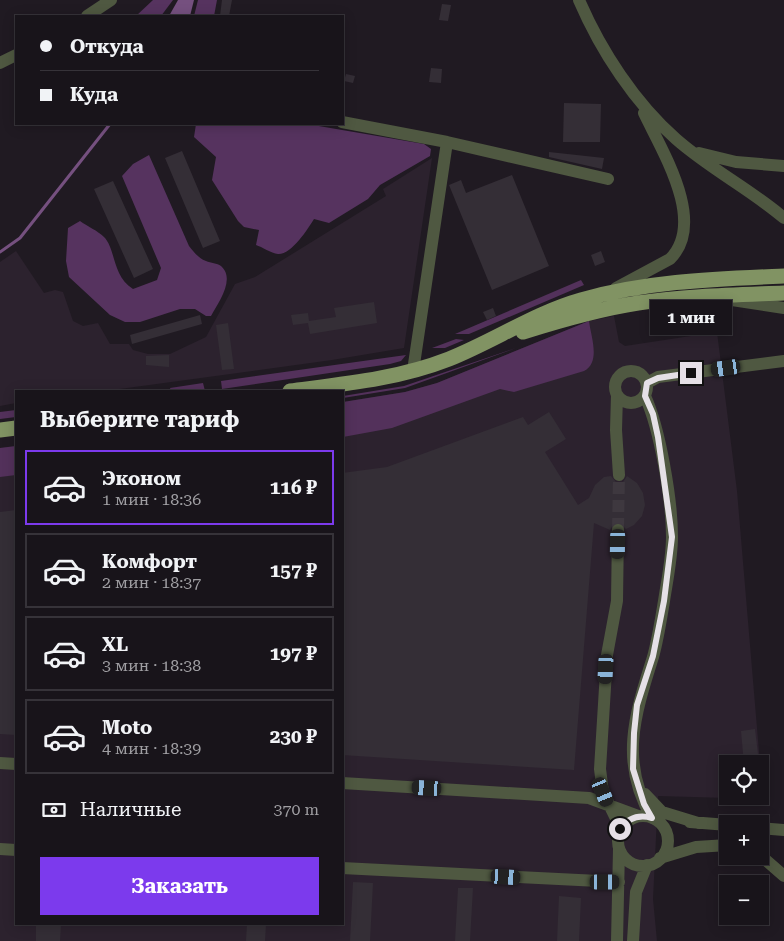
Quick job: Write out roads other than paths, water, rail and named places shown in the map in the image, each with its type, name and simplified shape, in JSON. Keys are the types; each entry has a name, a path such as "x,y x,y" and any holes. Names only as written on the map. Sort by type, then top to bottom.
{"main road":[{"path":"484,344 534,319 579,300 607,293 702,280 784,276"},
{"path":"297,390 376,379 413,371 484,344 608,308 675,298 784,293"},
{"path":"0,430 15,428"}],"street":[{"path":"89,15 111,0"},
{"path":"579,0 598,38 636,95 657,120 690,150 784,218"},
{"path":"0,63 15,56"},
{"path":"607,293 670,259 681,245 684,235 682,203 673,174 636,95"},
{"path":"344,122 447,142 608,179"},
{"path":"413,371 447,142"},
{"path":"690,150 736,162 784,166"},
{"path":"707,297 784,308"},
{"path":"617,395 622,401 631,404 639,402 646,389 658,378 784,361"},
{"path":"620,475 615,386 618,378 625,372 634,371 642,375 653,414 672,537 664,601 653,656 637,705 633,769 644,804 666,832 668,839 664,853 660,858"},
{"path":"618,530 617,601 607,655 600,769 603,792 620,829"},
{"path":"0,763 15,764"},
{"path":"633,769 644,792 662,812 698,823"},
{"path":"344,783 589,798 638,816 719,824"},
{"path":"617,941 620,882 618,835 620,829 630,819 638,816"},
{"path":"769,829 784,830"},
{"path":"619,849 627,860 647,865 660,858 696,847 719,846"},
{"path":"0,849 15,850"},
{"path":"769,863 784,876"},
{"path":"633,941 636,892 647,865"},
{"path":"344,868 620,882"}],"waterway":[{"path":"0,252 20,238 109,125"}],"tunnel":[{"path":"618,530 619,475"}]}
